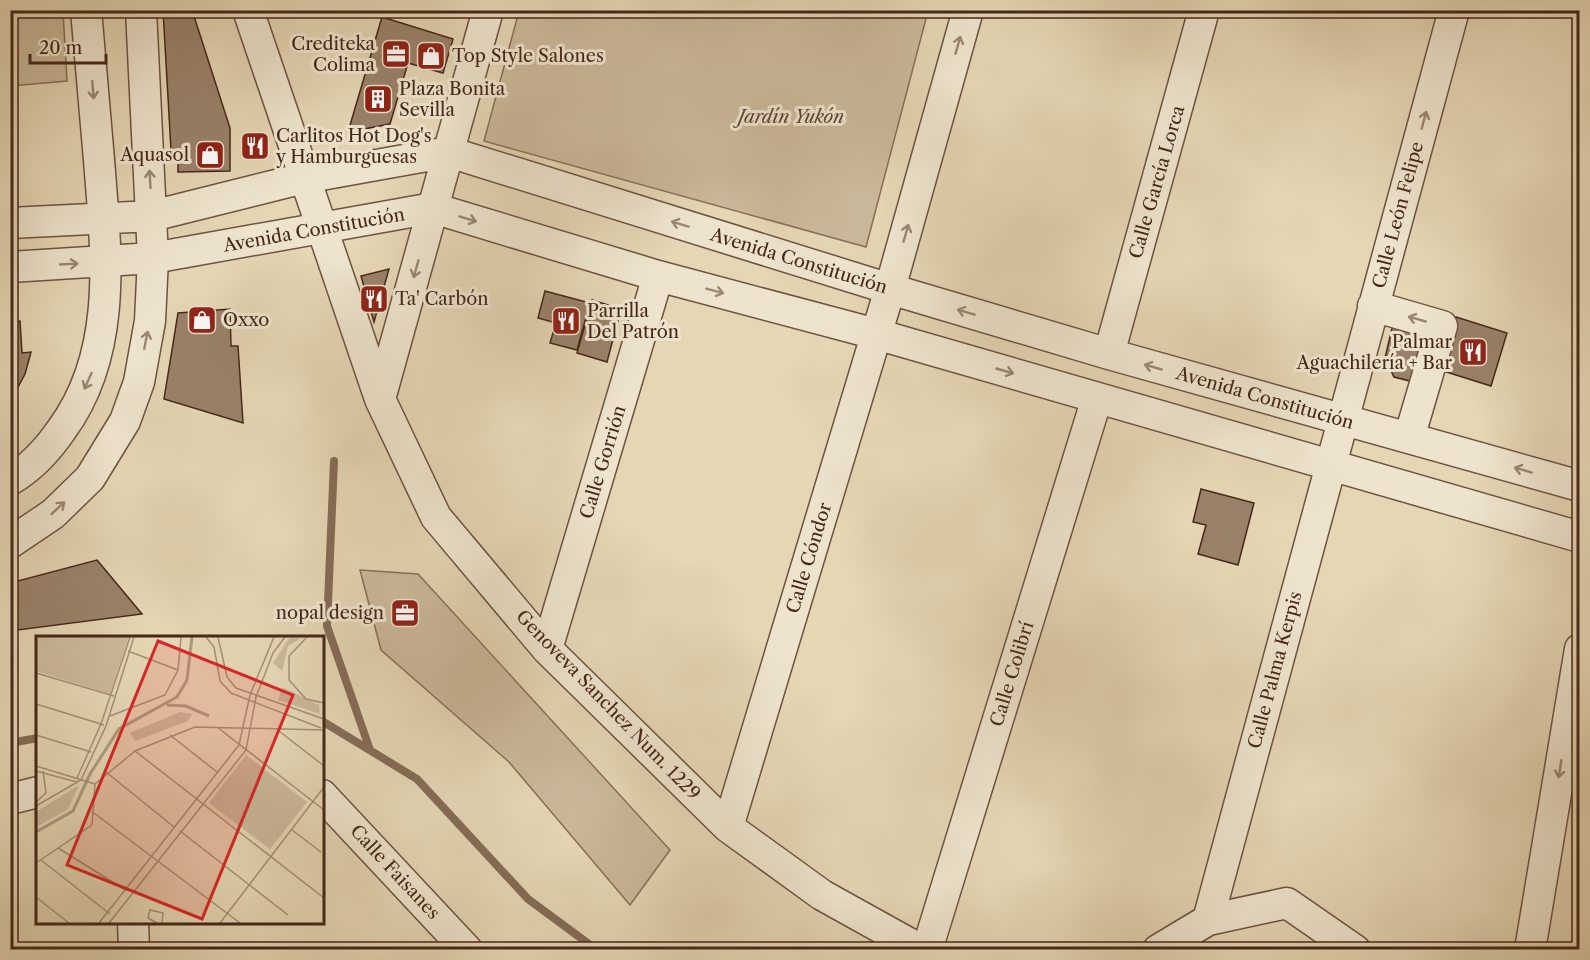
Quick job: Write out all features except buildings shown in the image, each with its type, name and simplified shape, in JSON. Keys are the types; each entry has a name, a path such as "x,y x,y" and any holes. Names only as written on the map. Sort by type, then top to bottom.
{"street":[{"path":"10,480 50,446 75,411 94,369 103,328 106,262 104,220 86,10"},
{"path":"10,543 53,514 90,478 125,421 139,382 150,321 153,258 141,10"},
{"path":"380,399 488,10"},
{"name":"Calle Cóndor","path":"728,827 890,289 968,10"},
{"name":"Calle García Lorca","path":"1108,354 1204,10"},
{"name":"Calle León Felipe","path":"1342,420 1454,10"},
{"name":"Genoveva Sanchez Num. 1229","path":"249,11 380,399 435,517 547,649 728,827 822,895 921,950"},
{"name":"Avenida Constitución","path":"10,223 152,216 304,178 449,152 1108,354 1580,486"},
{"name":"Avenida Constitución","path":"10,267 153,258 433,208 658,276 876,334 1580,537"},
{"name":"Calle Gorrión","path":"547,649 658,276"},
{"path":"1373,306 1442,326 1409,438"},
{"name":"Calle Colibrí","path":"927,950 1097,398"},
{"name":"Calle Palma Kerpis","path":"1208,920 1342,420"},
{"path":"1530,950 1580,649"},
{"path":"10,799 36,792"},
{"name":"Calle Faisanes","path":"324,797 467,950"},
{"path":"1158,950 1208,920 1287,903 1355,950"},
{"path":"133,924 134,950"}],"green space":[{"path":"11,10 63,11 67,81 11,86"},
{"name":"Jardín Yukón","path":"519,11 928,11 866,247 484,141"},
{"path":"360,570 418,574 670,850 630,905 509,762 381,650"}],"waterway":[{"path":"334,461 327,626 370,750"},
{"path":"324,722 417,779 528,899 597,950"},
{"path":"10,743 36,738"}],"place":[{"name":"Crediteka Colima","path":"396,54"},
{"name":"Top Style Salones","path":"431,56"},
{"name":"Plaza Bonita Sevilla","path":"378,99"},
{"name":"Carlitos Hot Dog's y Hamburguesas","path":"255,146"},
{"name":"Aquasol","path":"210,155"},
{"name":"Ta' Carbón","path":"374,299"},
{"name":"Oxxo","path":"202,320"},
{"name":"Parrilla Del Patrón","path":"566,321"},
{"name":"Palmar Aguachilería + Bar","path":"1473,352"},
{"name":"nopal design","path":"405,613"}]}
